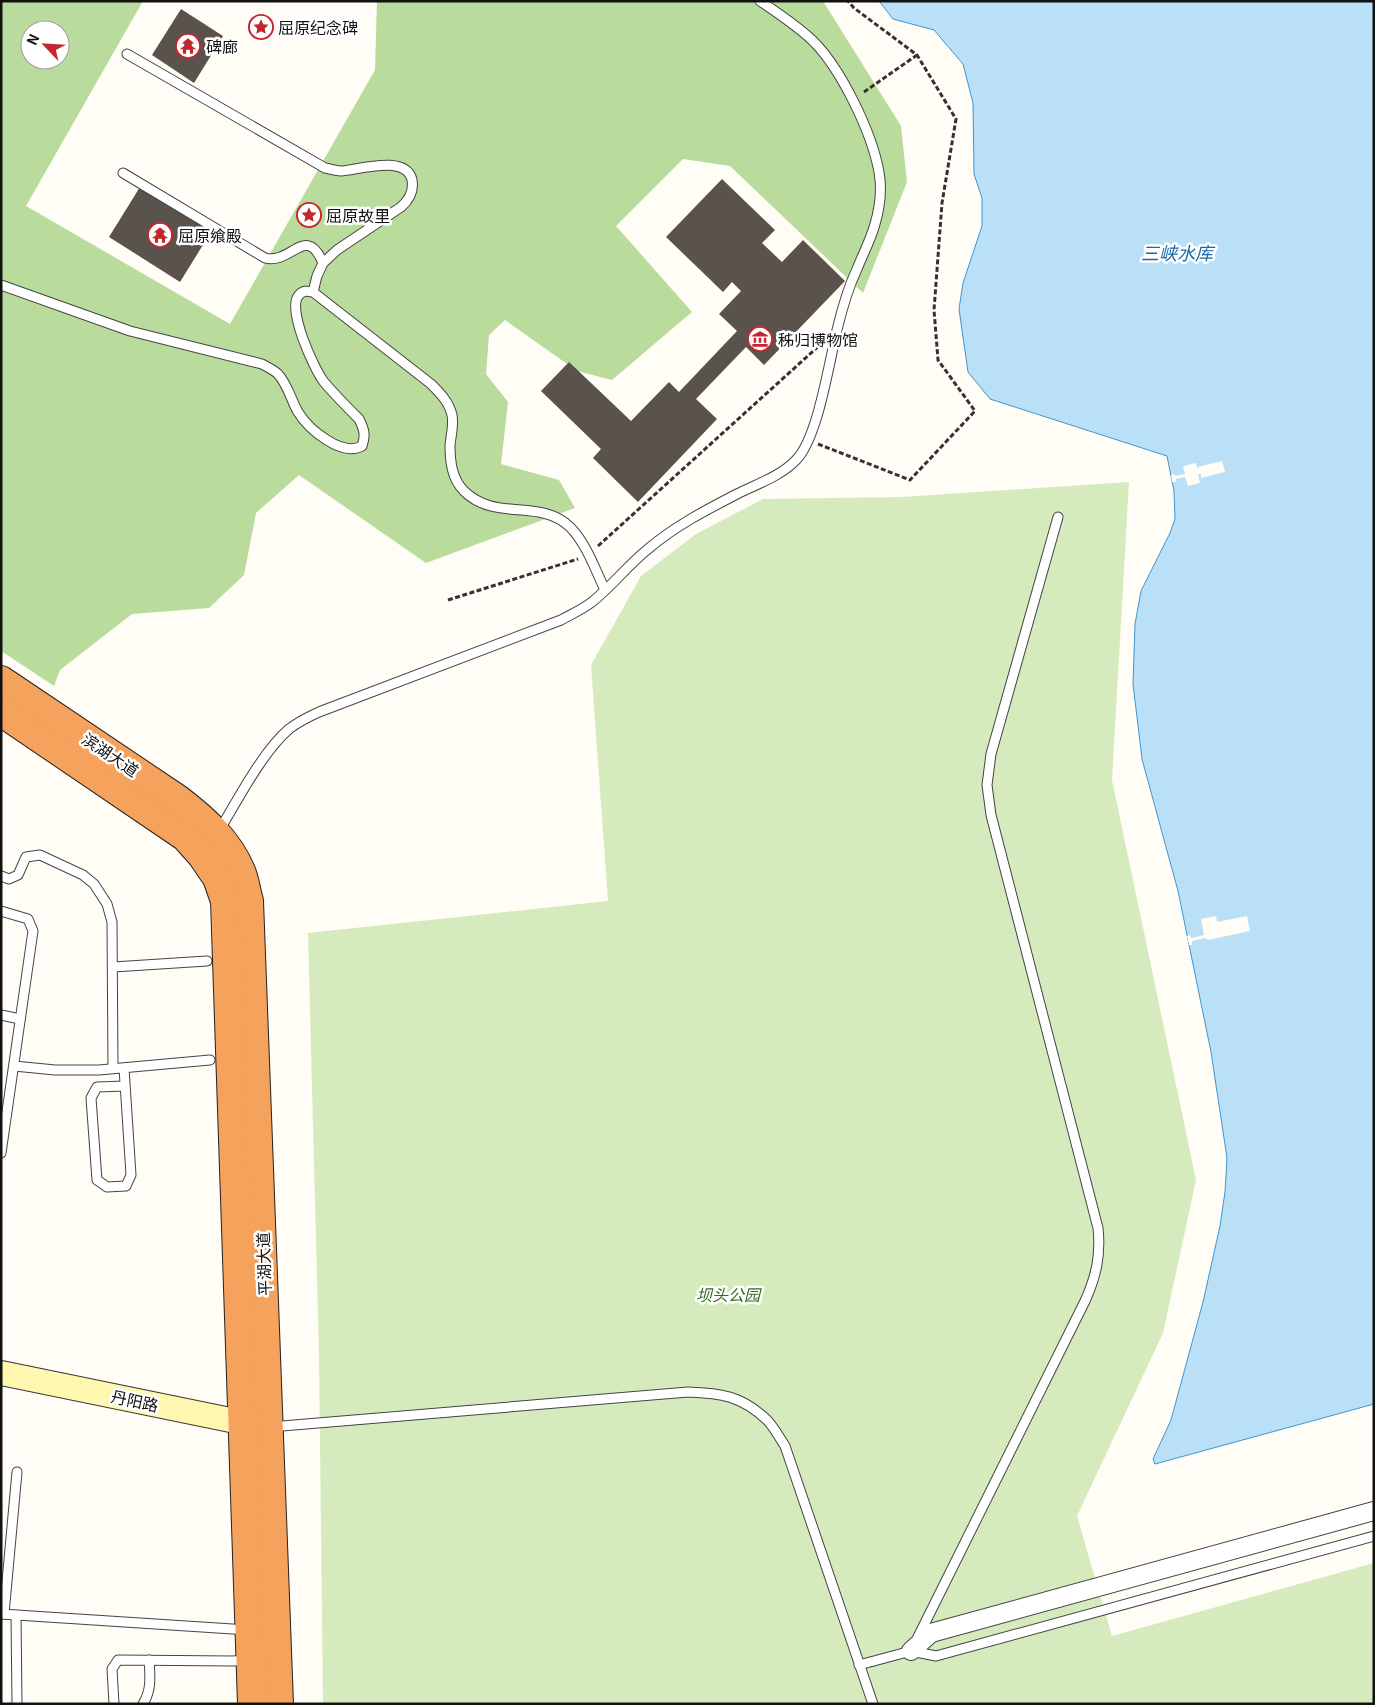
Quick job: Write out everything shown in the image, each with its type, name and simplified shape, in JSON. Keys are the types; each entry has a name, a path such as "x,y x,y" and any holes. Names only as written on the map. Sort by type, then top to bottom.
{"highway":[{"name":"滨湖大道","path":"4,698 178,799 203,818 210,845"},
{"name":"平湖大道","path":"252,1704 250,1660 263,1632 269,1428 249,901 242,872 225,843 210,845 217,878 225,901 242,1422 263,1632 279,1704"}],"main road":[{"name":"丹阳路","path":"1,1372 269,1428"}],"street":[{"path":"912,1650 931,1633 1374,1512"}],"lane":[{"path":"210,845 263,760 288,730 303,719 561,620 592,602 634,561 674,530 704,511 780,473 797,459 809,441 816,420 843,307 875,225 880,199 879,174 873,148 854,102 828,60 796,26 760,1"},
{"path":"127,54 325,168 339,171 391,164 406,171 411,177 411,193 407,201 337,250 323,263 313,292"},
{"path":"123,172 265,258 276,259 305,246 312,246 318,251 323,263"},
{"path":"1,285 130,332 262,364 278,375 298,412 311,429 342,448 356,449 362,446 365,439 362,425 359,419 323,380 314,364 296,318 295,301 299,294 305,291 313,292 440,393 447,403 452,416 450,453 454,477 464,491 479,502 497,509 543,512 556,517 578,537 605,590"},
{"path":"912,1650 1093,1284 1098,1265 1100,1246 1098,1228 991,815 987,785 991,754 1058,517"},
{"path":"1,876 8,879 18,874 26,857 40,855 83,875 94,884 107,904 112,922 113,1068"},
{"path":"1,911 28,919 33,931 1,1153"},
{"path":"113,967 207,961"},
{"path":"1,1015 20,1019"},
{"path":"14,1066 55,1070 124,1068 210,1060"},
{"path":"124,1068 131,1176 126,1186 107,1187 97,1180 91,1098 97,1087 125,1086"},
{"path":"269,1428 688,1392 716,1393 744,1402 768,1421 785,1446 873,1704"},
{"path":"16,1472 3,1614 263,1632"},
{"path":"860,1665 912,1650 936,1656 1374,1536"},
{"path":"16,1615 17,1704"},
{"path":"114,1704 112,1669 118,1660 250,1660"},
{"path":"143,1704 148,1695 151,1682 149,1660"}],"path":[{"path":"809,441 910,480 975,411 938,360 934,310 942,203 956,118 917,55 854,8 848,1"},
{"path":"864,92 917,55"},
{"path":"448,600 588,556 826,339"}],"green space":[{"path":"1,1 143,1 26,206 230,324 375,70 377,1 823,1 901,126 907,182 863,293 730,166 683,159 616,226 692,312 612,380 577,371 505,320 489,335 486,374 508,402 501,464 559,480 575,508 426,563 299,475 256,513 244,575 209,608 132,614 60,670 54,686 1,651"},
{"name":"坝头公园","path":"1129,482 1112,780 1196,1180 1163,1333 1077,1516 1112,1636 1374,1563 1374,1704 323,1704 319,1355 308,933 608,901 591,665 641,576 696,534 763,499 902,497"}],"water":[{"name":"三峡水库","path":"879,1 1374,1 1374,1404 1155,1464 1153,1459 1171,1420 1203,1302 1220,1226 1227,1158 1211,1052 1178,891 1142,759 1133,684 1135,624 1141,591 1175,519 1174,491 1167,456 990,399 968,372 959,309 963,283 982,226 982,198 974,174 973,103 963,64 934,30 893,19"}],"pier":[{"path":"1222,461 1225,472 1201,478 1201,474 1198,474 1200,483 1188,486 1185,477 1172,482 1171,475 1185,474 1183,466 1196,463 1198,471 1198,467"},
{"path":"1216,916 1217,922 1247,916 1250,931 1208,940 1206,938 1192,941 1192,945 1189,945 1187,936 1190,935 1191,938 1204,935 1201,919"}],"building":[{"name":"碑廊","path":"181,9 223,36 194,83 152,55"},
{"name":"秭归博物馆","path":"722,179 775,230 762,243 782,262 803,240 845,281 764,365 746,347 696,399 717,419 638,502 593,458 601,449 541,391 569,362 631,421 669,382 679,392 737,331 719,314 741,291 732,282 723,292 666,237"},
{"name":"屈原飨殿","path":"140,187 211,232 180,282 109,237"}],"place":[{"name":"屈原纪念碑","path":"261,27"},
{"name":"碑廊","path":"188,46"},
{"name":"屈原故里","path":"309,215"},
{"name":"屈原飨殿","path":"160,235"},
{"name":"秭归博物馆","path":"760,339"}]}
